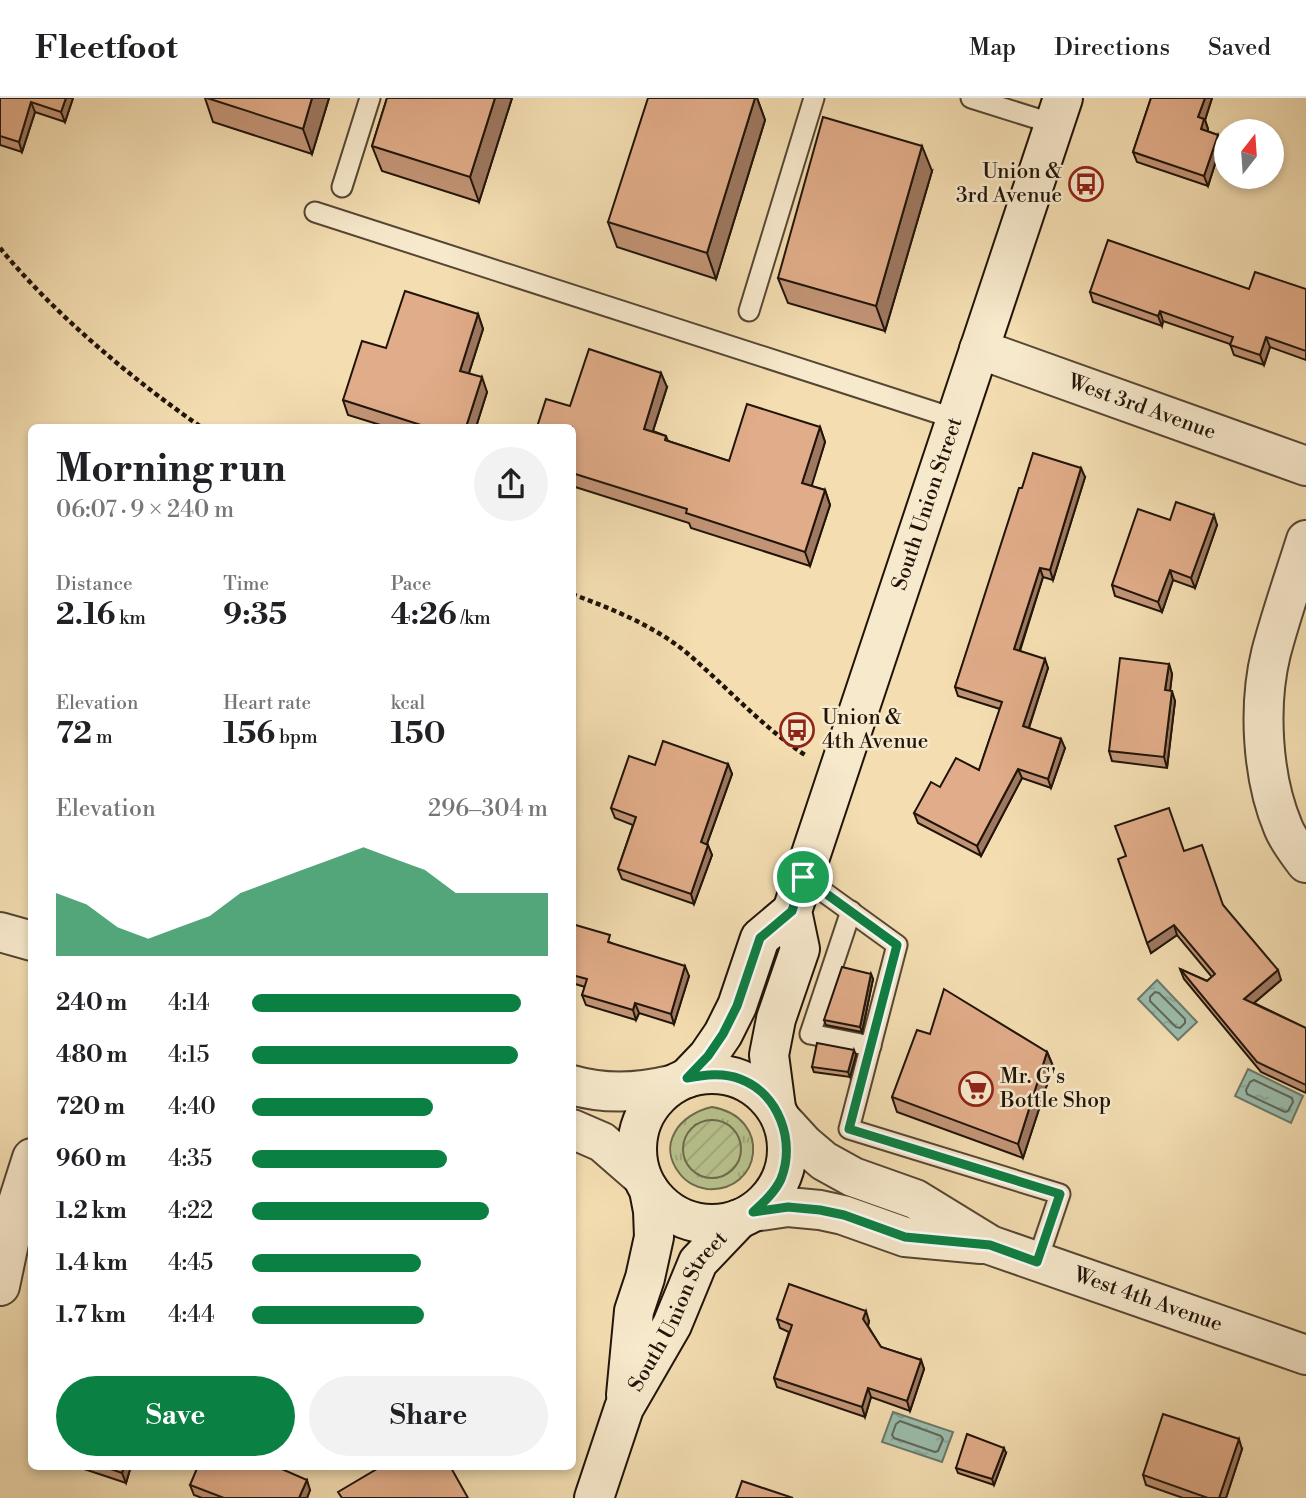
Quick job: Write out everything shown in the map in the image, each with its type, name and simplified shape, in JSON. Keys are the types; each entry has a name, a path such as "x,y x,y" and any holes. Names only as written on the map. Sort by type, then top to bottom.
{"main road":[{"name":"South Union Street","path":"797,894 1059,111"},
{"name":"West 3rd Avenue","path":"979,349 1306,466"},
{"path":"1306,540 1271,654 1264,699 1265,746 1272,791 1283,829 1306,863"},
{"path":"645,1183 637,1155 641,1125 656,1098 708,1056 723,1034 737,1006 760,938 797,894"},
{"path":"576,1131 602,1142 645,1183 662,1205 680,1217 699,1223 720,1223 746,1215 769,1198 780,1181 787,1161 787,1140 779,1114 769,1055 776,1019 800,949 797,894"},
{"path":"0,932 28,940"},
{"path":"576,1087 619,1093 645,1091 679,1081 725,1075 742,1079 761,1091 779,1114"},
{"name":"West 4th Avenue","path":"779,1114 824,1161 853,1177 915,1199 990,1245 1306,1354"},
{"path":"13,1264 28,1180"},
{"name":"South Union Street","path":"624,1408 634,1311 654,1237 653,1211 645,1183"},
{"name":"West 4th Avenue","path":"746,1215 788,1207 820,1210 844,1215 905,1237 990,1245"},
{"name":"South Union Street","path":"594,1498 624,1408 671,1325 698,1262 746,1215"}],"lane":[{"path":"342,187 370,98"},
{"path":"749,311 814,98"},
{"path":"971,98 1059,111"},
{"path":"315,212 956,419"},
{"path":"797,894 851,911 897,945 849,1129 1060,1194 1037,1262"},
{"path":"851,911 810,1034 871,1046"}],"path":[{"path":"0,248 62,313 118,363 197,424"},
{"path":"576,596 620,612 661,634 686,653 752,716 788,744 837,775"}],"green space":[{"path":"712,1107 732,1114 745,1125 752,1138 753,1153 749,1167 740,1179 726,1187 707,1189 696,1186 682,1177 673,1163 670,1152 675,1132 681,1123","holes":["712,1120 730,1126 724,1175 705,1177 695,1125"]},
{"path":"712,1120 723,1122 736,1133 741,1149 739,1160 728,1173 712,1178 701,1176 688,1165 683,1149 685,1138 696,1125"}],"water":[{"path":"1157,980 1197,1022 1178,1040 1138,999"},
{"path":"1248,1069 1303,1096 1291,1123 1235,1096"},
{"path":"893,1412 953,1432 942,1462 882,1442"}],"building":[{"path":"0,98 66,98 61,112 31,102 19,142 0,136"},
{"path":"207,98 312,98 303,129"},
{"path":"387,98 495,98 470,177 372,146"},
{"path":"648,98 755,98 707,253 608,222"},
{"path":"1151,98 1205,98 1198,117 1204,119 1201,129 1214,134 1214,147 1204,176 1133,152"},
{"path":"823,117 922,146 876,306 778,278"},
{"path":"1108,240 1249,289 1255,272 1306,289 1306,351 1266,337 1260,355 1230,345 1233,337 1160,311 1158,316 1090,292"},
{"path":"405,291 478,314 460,371 482,377 467,424 418,424 343,400 362,341 386,348"},
{"path":"589,349 661,373 644,429 666,436 665,440 729,461 747,404 820,427 802,483 825,490 805,552 686,513 687,509 576,474 576,424 538,424 546,399 570,406"},
{"path":"1033,453 1081,468 1050,570 1040,568 1014,649 1045,659 1023,726 1061,739 1048,779 1018,769 977,846 914,813 931,782 940,787 956,758 979,770 1002,702 955,687 1019,488 1022,488"},
{"path":"1176,502 1214,515 1191,578 1170,570 1158,602 1112,585 1138,509 1170,520"},
{"path":"1120,658 1169,664 1165,690 1172,691 1164,757 1109,751"},
{"path":"663,741 728,764 701,842 708,845 691,894 618,869 636,817 611,808 629,756 655,765"},
{"path":"1169,808 1184,851 1202,845 1223,905 1278,970 1244,999 1306,1028 1306,1085 1257,1062 1180,969 1207,981 1215,974 1174,925 1147,943 1118,859 1126,856 1115,826"},
{"path":"576,925 610,935 608,942 685,966 671,1014 635,1003 633,1010 582,995 587,979 576,976"},
{"path":"842,967 871,974 860,1027 824,1020"},
{"name":"Mr. G's Bottle Shop","path":"944,989 1047,1052 1018,1144 892,1097 917,1030 930,1034"},
{"path":"817,1043 854,1050 848,1072 812,1067"},
{"path":"789,1284 866,1311 863,1319 881,1347 921,1360 907,1401 868,1388 862,1407 774,1378 792,1325 777,1319"},
{"path":"1163,1414 1239,1439 1219,1498 1208,1498 1143,1475"},
{"path":"967,1434 1004,1448 992,1479 956,1468"},
{"path":"196,1470 284,1470 307,1480 299,1498 224,1498 190,1485"},
{"path":"375,1470 452,1470 468,1498 342,1498 338,1492"},
{"path":"742,1481 793,1498 736,1498"}],"place":[{"name":"Union & 3rd Avenue","path":"1086,184"},
{"name":"Union & 4th Avenue","path":"797,730"},
{"name":"Mr. G's Bottle Shop","path":"976,1089"}],"route":[{"path":"803,877 897,945 849,1129 1060,1194 1037,1262 990,1245 905,1237 844,1215 820,1210 788,1207 753,1212 769,1198 780,1181 787,1161 787,1140 782,1120 776,1108 761,1091 742,1079 725,1075 687,1078 708,1056 723,1034 737,1006 760,938 792,911 803,877"}]}
